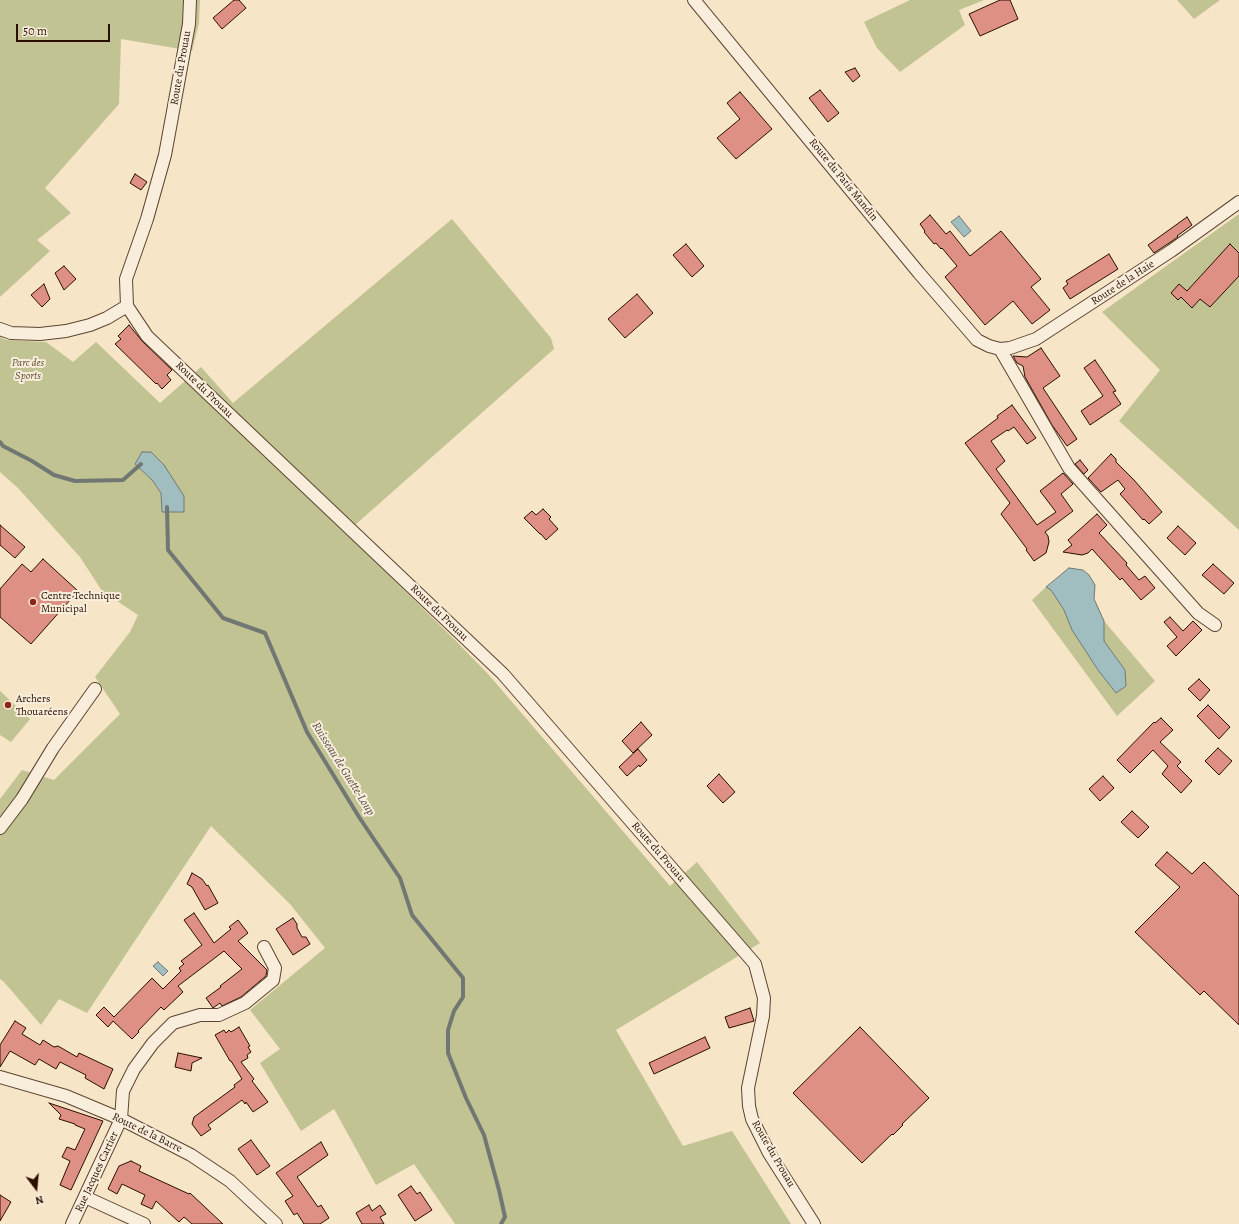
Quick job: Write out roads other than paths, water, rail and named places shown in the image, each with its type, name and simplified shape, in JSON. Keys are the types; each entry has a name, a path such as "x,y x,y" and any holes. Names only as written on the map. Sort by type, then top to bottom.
{"street":[{"name":"Route du Prouau","path":"190,0 189,24 165,154 147,219 126,279 127,306 147,336 503,674 755,964 764,998 763,1016 748,1088 749,1106 752,1119 769,1153 814,1224"},
{"name":"Route du Patis Mandin","path":"694,0 919,273 977,340 989,346 1000,349"},
{"name":"Route de la Haie","path":"1000,349 1010,348 1036,339 1171,251 1239,202"},
{"path":"0,329 18,333 40,334 66,331 90,325 107,318 127,306"},
{"path":"1000,349 1069,468 1198,613 1215,625"},
{"path":"0,828 22,799 53,748 95,689"},
{"path":"121,1119 123,1091 134,1068 153,1043 173,1023 200,1015 219,1016 245,1003 273,980 275,968 264,947"},
{"name":"Route de la Barre","path":"0,1077 66,1096 121,1119 191,1155 230,1181 276,1224"},
{"name":"Rue Jacques Cartier","path":"72,1224 121,1119"},
{"path":"85,1197 144,1224"}],"water":[{"path":"959,216 971,231 964,237 951,222"},
{"path":"142,452 151,452 164,465 184,496 184,512 162,512 161,493 152,480 135,464"},
{"path":"1069,568 1083,570 1089,575 1095,585 1094,599 1104,621 1104,641 1125,670 1126,686 1116,693 1098,670 1072,630 1064,610 1051,590 1046,587"},
{"path":"158,962 168,971 163,976 153,966"}],"waterway":[{"name":"Ruisseau de Guette-Loup","path":"0,442 3,446 32,461 54,475 75,481 123,480 141,464"},
{"name":"Ruisseau de Guette-Loup","path":"167,507 168,550 223,618 265,633 307,732 359,817 400,878 412,915 463,978 463,997 454,1011 448,1030 448,1053 466,1098 484,1135 505,1217 501,1224"}],"place":[{"name":"Centre Technique Municipal","path":"33,602"},
{"name":"Archers Thouaréens","path":"8,705"}],"park label":[{"name":"Parc des Sports","path":"28,369"}]}
